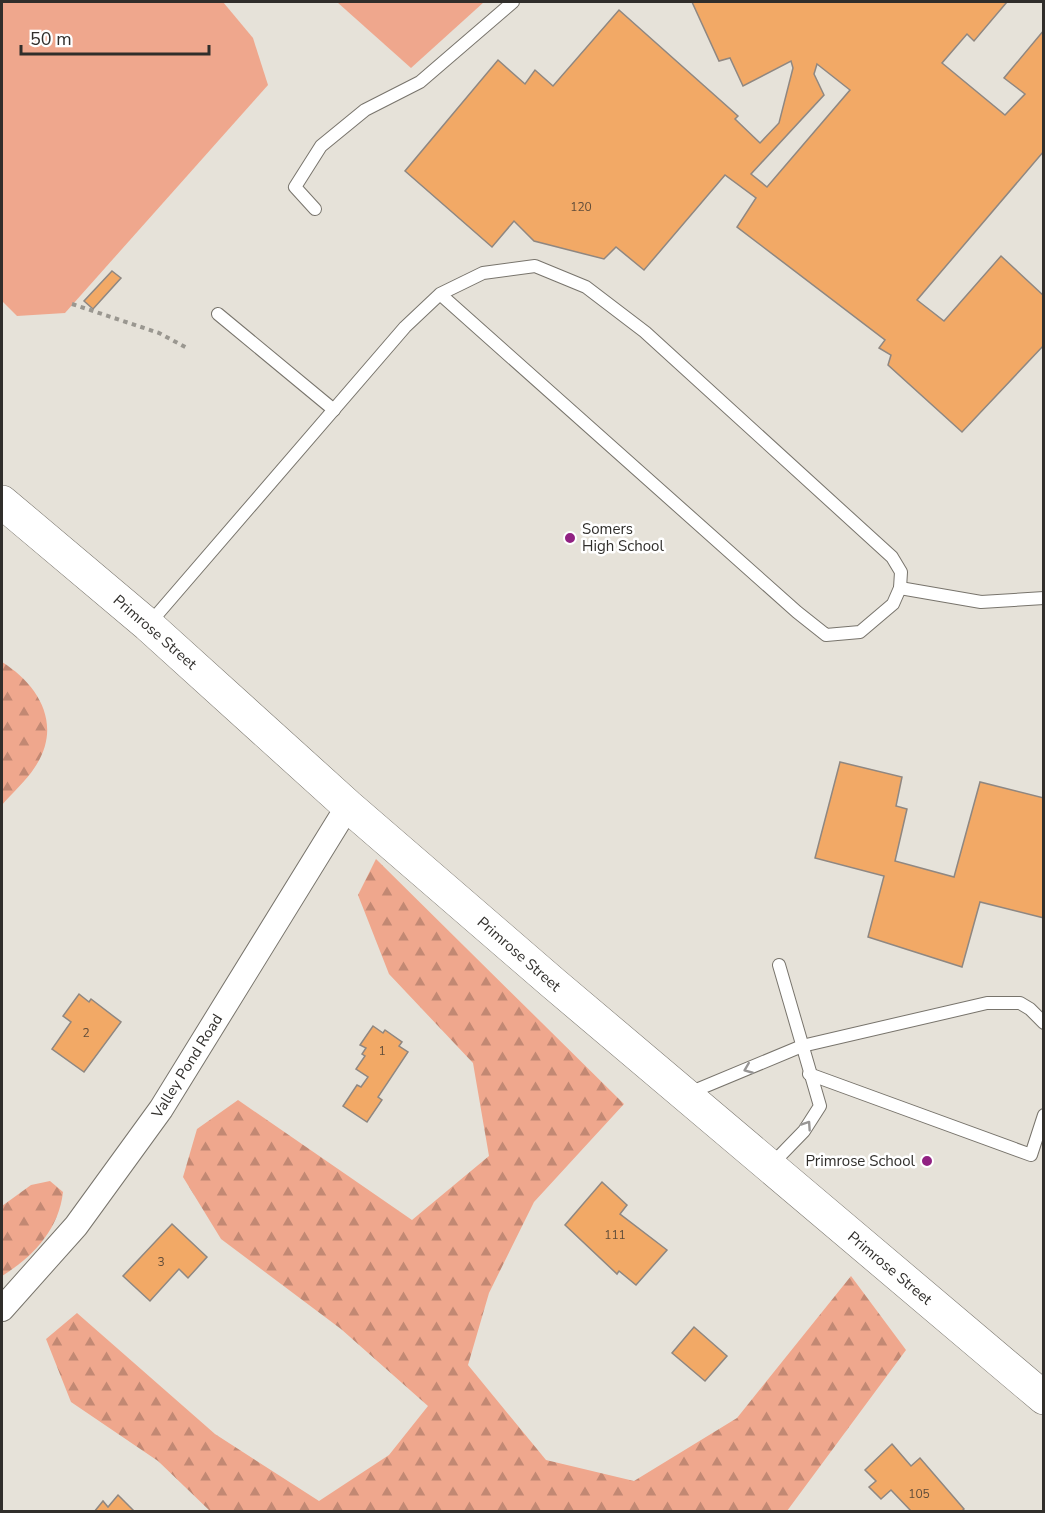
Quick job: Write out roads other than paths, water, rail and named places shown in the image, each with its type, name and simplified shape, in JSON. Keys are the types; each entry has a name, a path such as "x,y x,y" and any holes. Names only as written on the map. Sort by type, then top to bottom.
{"main road":[{"name":"Primrose Street","path":"2,502 148,625 348,806 684,1095 1044,1398"}],"street":[{"name":"Valley Pond Road","path":"2,1309 76,1226 161,1109 348,806"}],"lane":[{"path":"315,209 295,187 321,146 365,110 420,82 513,2"},
{"path":"148,625 405,327 440,294 483,273 535,266 586,287 645,332 892,557 901,572 900,588 892,604 860,632 826,635 796,612 440,294"},
{"path":"218,314 334,411"},
{"path":"900,588 981,603 1044,598"},
{"path":"769,1167 804,1131 820,1106 779,965"},
{"path":"684,1095 802,1046 987,1003 1020,1003 1044,1023"},
{"path":"809,1074 1031,1155 1044,1115"}],"place":[{"name":"Somers High School","path":"570,538"},
{"name":"Primrose School","path":"927,1161"}]}
